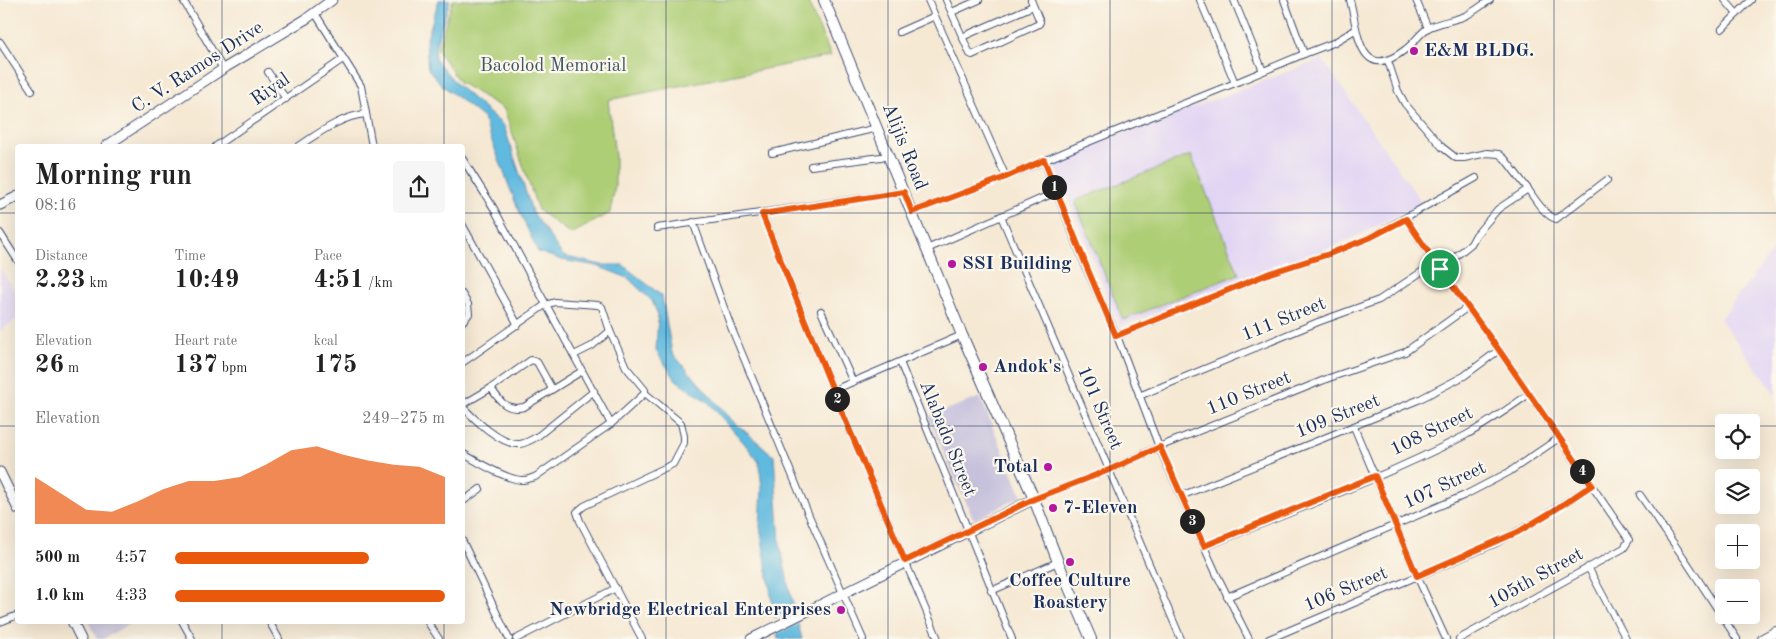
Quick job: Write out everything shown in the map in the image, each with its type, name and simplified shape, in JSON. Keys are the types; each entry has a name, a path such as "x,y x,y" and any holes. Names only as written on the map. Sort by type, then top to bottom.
{"main road":[{"name":"Alijis Road","path":"824,0 962,335 1034,499 1058,562 1091,639"},
{"path":"1763,639 1776,632"}],"street":[{"path":"183,0 223,69"},
{"name":"C. V. Ramos Drive","path":"109,144 223,69 315,13 332,0"},
{"path":"928,0 1006,177"},
{"path":"946,0 952,12 962,37 970,54 972,55 1036,27 1040,22 1032,3 962,37"},
{"path":"952,12 979,0"},
{"path":"1200,0 1235,84"},
{"path":"1234,0 1263,71"},
{"path":"1284,0 1304,54"},
{"path":"1350,0 1355,18 1355,30 1360,44 1364,51 1372,58 1381,62 1388,61 1404,51 1428,28 1465,16 1490,0"},
{"path":"1416,0 1428,28"},
{"path":"1725,0 1737,14"},
{"path":"1722,29 1751,0"},
{"path":"315,13 361,86 372,144"},
{"path":"899,32 935,16"},
{"path":"912,212 1006,177 1235,84 1333,43 1355,30"},
{"path":"0,42 32,91"},
{"name":"Riyal","path":"219,144 344,59"},
{"path":"1388,61 1398,91 1405,104 1442,147 1456,158 1487,153 1499,154 1505,159 1533,198 1552,217 1556,219 1607,180"},
{"path":"268,72 286,98"},
{"path":"302,144 345,118 356,114 366,114"},
{"path":"772,153 877,128"},
{"path":"811,166 889,156"},
{"path":"1044,160 1160,447 1227,597 1249,639"},
{"path":"465,163 493,207 611,424"},
{"path":"1116,336 1270,273 1329,254 1369,238 1406,219 1476,178"},
{"path":"1440,269 1464,251 1498,209 1528,189"},
{"path":"657,228 904,192"},
{"path":"927,249 1056,192"},
{"path":"0,205 15,198"},
{"path":"762,214 938,639"},
{"name":"101 Street","path":"1001,216 1180,639"},
{"path":"1406,219 1592,485"},
{"path":"693,222 735,336 807,511 863,639"},
{"path":"465,229 518,325"},
{"path":"0,233 15,256"},
{"name":"111 Street","path":"1139,396 1318,322 1379,300 1435,262"},
{"path":"465,299 468,304 469,314 465,319"},
{"path":"465,361 546,305 554,302 598,305 602,308 626,367 646,393 681,423 684,443 672,464 584,506 577,512 642,639"},
{"name":"110 Street","path":"1034,499 1109,470 1160,447 1329,378 1405,352 1468,307"},
{"path":"821,310 853,382"},
{"path":"574,355 592,346 610,331"},
{"path":"834,390 962,335"},
{"name":"109 Street","path":"1181,496 1394,410 1448,385 1499,350"},
{"path":"465,404 530,360 537,362 552,388"},
{"name":"Alabado Street","path":"900,362 1012,639"},
{"path":"491,388 500,402 507,407 512,409 524,407 582,371"},
{"path":"465,409 491,433 509,442 519,444 530,441 538,436 594,392"},
{"path":"465,454 504,475 523,480 535,477 611,424 646,393"},
{"name":"108 Street","path":"1204,546 1375,476 1467,434 1529,394"},
{"path":"1354,427 1395,526 1446,639"},
{"name":"107 Street","path":"1227,597 1395,526 1491,482 1559,438"},
{"path":"0,472 15,503"},
{"name":"105th Street","path":"1459,639 1628,544 1628,536 1592,485"},
{"name":"106 Street","path":"1269,639 1518,532 1592,485"},
{"path":"465,500 480,489"},
{"path":"1640,495 1737,639"},
{"path":"751,639 905,561 1034,499"},
{"path":"465,546 509,639"},
{"path":"991,591 1058,562"},
{"path":"1588,567 1626,639"},
{"path":"516,639 616,588"},
{"path":"0,622 15,616"},
{"path":"74,624 81,639"},
{"path":"184,624 192,639"},
{"path":"271,624 280,639"},
{"path":"429,624 438,638"}],"shaded area":[{"path":"1322,59 1422,203 1323,251 1120,326 1053,160"},
{"path":"1776,247 1776,395 1720,319"},
{"path":"0,269 15,291 15,320 0,331"},
{"path":"980,397 1022,496 974,520 928,417"},
{"path":"90,624 129,624 103,639 97,639"}],"green space":[{"name":"Bacolod Memorial","path":"453,0 807,0 831,56 608,100 615,156 615,186 610,213 571,234 538,210 504,109 459,82 437,49"},
{"path":"1191,155 1239,274 1123,320 1075,201"}],"water":[{"path":"439,0 450,0 435,47 435,59 457,85 504,126 532,211 563,256 602,265 623,265 662,296 672,353 733,421 774,456 780,544 802,639 778,639 760,526 762,488 759,462 708,402 676,380 656,351 658,315 652,301 628,278 597,266 562,260 538,252 516,204 483,118 442,85 428,69 426,41"}],"pier":[{"path":"796,608 800,623 776,634 773,619"}],"place":[{"name":"E&M BLDG.","path":"1414,51"},
{"name":"SSI Building","path":"952,264"},
{"name":"Andok's","path":"983,367"},
{"name":"Total","path":"1048,467"},
{"name":"7-Eleven","path":"1053,508"},
{"name":"Coffee Culture Roastery","path":"1070,562"},
{"name":"Newbridge Electrical Enterprises","path":"841,610"}],"route":[{"path":"1044,160 1116,336 1270,273 1329,254 1369,238 1406,219 1440,269 1499,350 1592,485 1518,532 1417,576 1375,476 1204,546 1160,447 1109,470 1034,499 905,561 837,400 762,214 904,192 912,212 1006,177 1044,160"}]}
